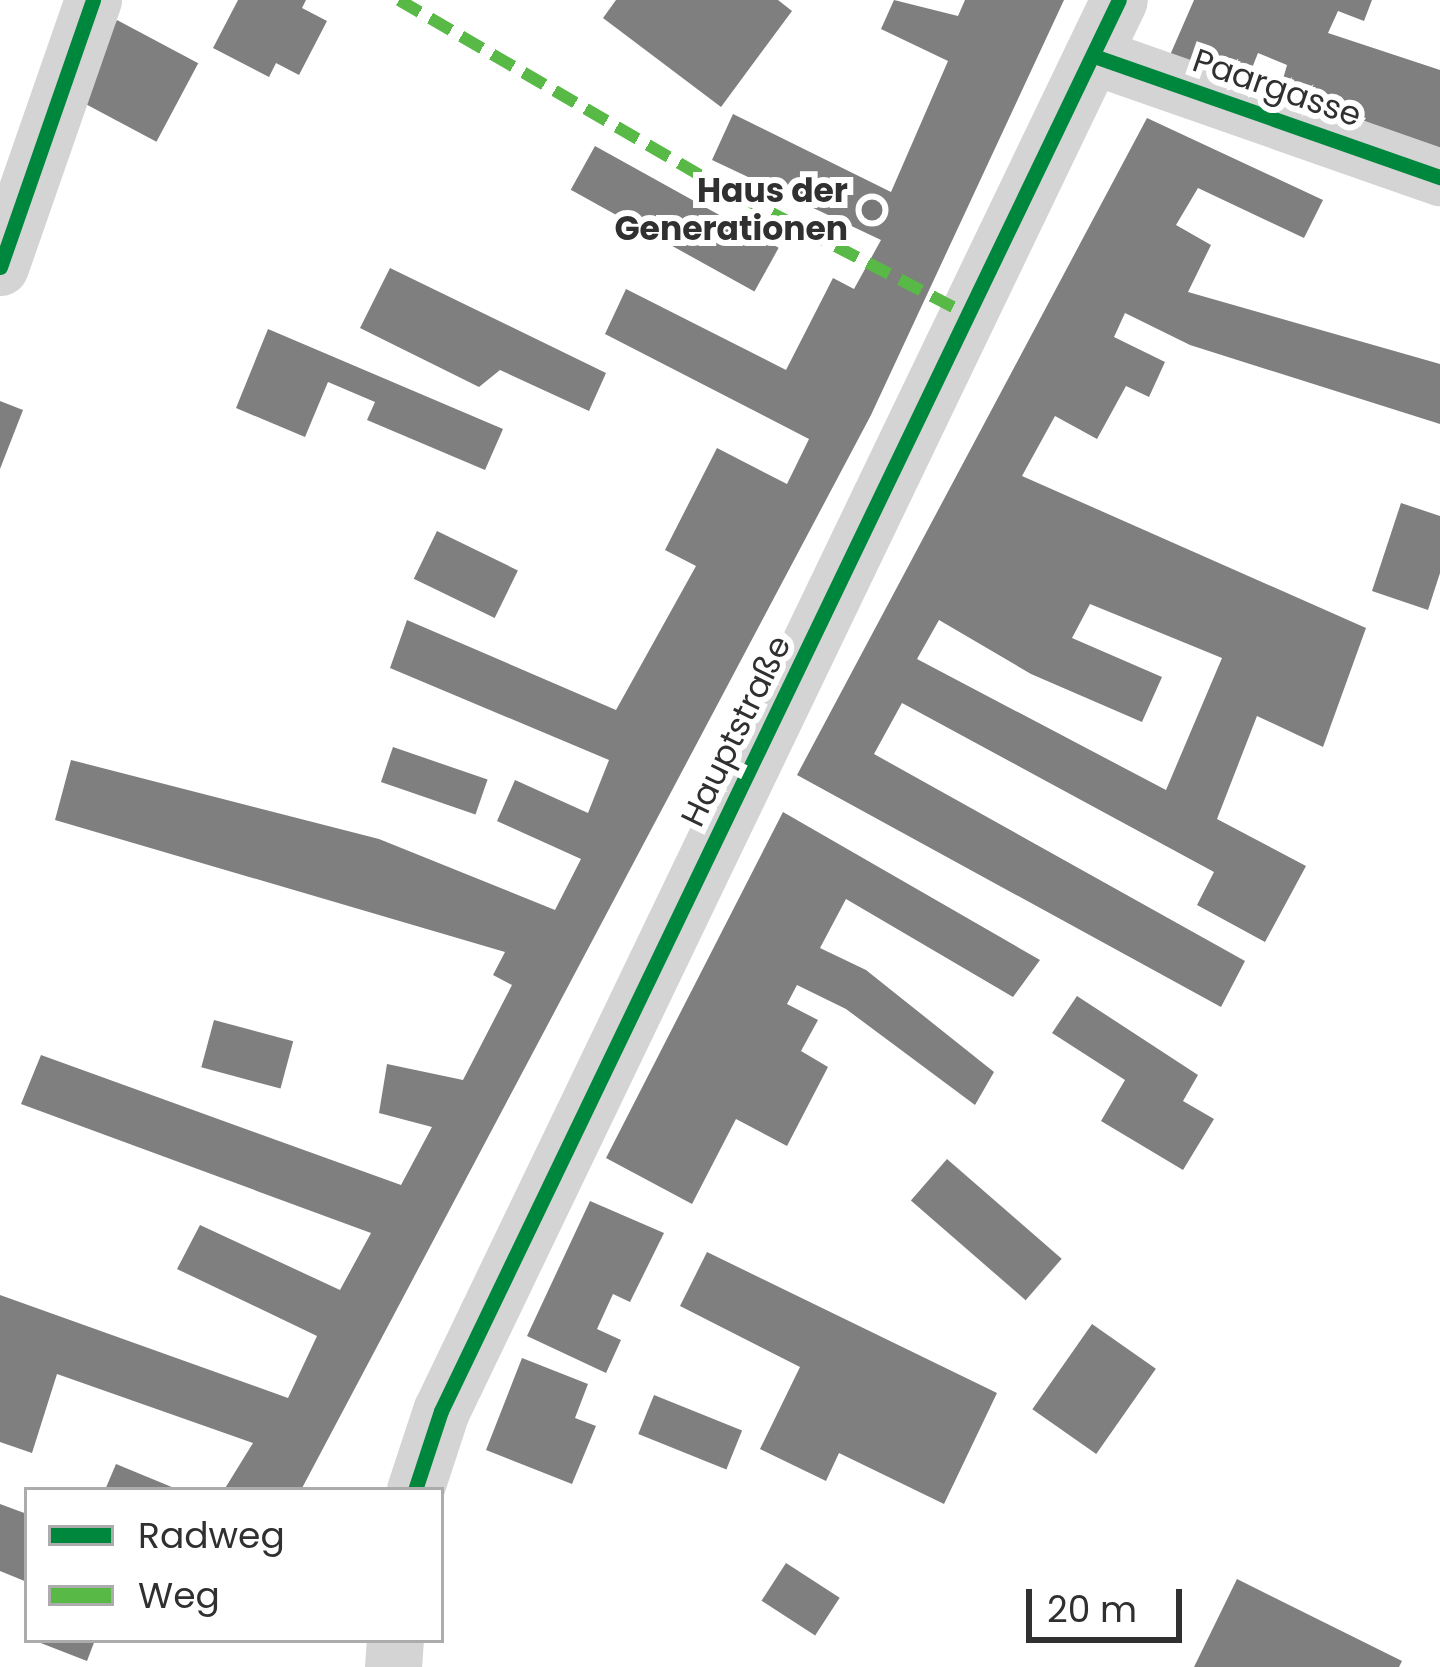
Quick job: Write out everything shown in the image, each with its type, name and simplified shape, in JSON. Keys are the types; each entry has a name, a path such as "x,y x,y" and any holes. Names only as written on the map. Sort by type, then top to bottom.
{"street":[{"path":"0,267 93,0"},
{"name":"Hauptstraße","path":"417,1487 452,1389 1119,0"},
{"name":"Paargasse","path":"1094,56 1440,177"}],"building":[{"path":"238,0 306,0 302,8 327,21 299,75 276,63 269,77 213,48"},
{"path":"616,0 778,0 792,11 721,107 603,18"},
{"path":"894,0 958,16 965,0 1064,0 871,415 303,1487 226,1487 253,1443 57,1374 32,1453 0,1442 0,1295 288,1398 317,1336 177,1269 200,1225 340,1290 371,1233 21,1104 41,1055 401,1185 432,1127 379,1113 387,1064 463,1080 512,985 493,975 505,952 55,820 71,760 379,839 555,910 581,859 497,821 515,780 588,813 609,760 390,668 407,620 616,710 696,566 665,550 717,448 787,484 809,439 605,334 626,289 786,370 833,278 854,289 881,240 712,160 733,114 891,192 948,61 881,29"},
{"path":"1194,0 1372,0 1364,21 1338,11 1328,33 1440,70 1440,161 1275,107 1287,65 1258,53 1242,93 1167,62"},
{"path":"117,20 198,63 156,142 75,99"},
{"path":"1147,118 1323,200 1304,238 1198,188 1176,225 1211,245 1188,292 1440,364 1440,424 1190,345 1125,313 1114,337 1165,362 1149,397 1126,386 1097,439 1055,416 1022,476 1366,628 1323,747 1257,716 1217,819 1306,866 1265,942 1197,905 1214,872 902,703 874,754 1245,961 1221,1007 797,775","holes":["1090,604 1222,658 1166,790 917,659 939,620 1031,674 1142,722 1162,677 1072,638"]},
{"path":"595,146 779,248 754,292 571,190"},
{"path":"390,268 606,373 589,411 500,370 479,387 360,328"},
{"path":"268,329 503,429 485,470 367,420 375,402 328,382 305,437 236,408"},
{"path":"0,401 23,410 0,469"},
{"path":"1401,503 1440,516 1440,573 1428,610 1372,591"},
{"path":"437,531 518,570 495,618 414,579"},
{"path":"393,747 488,780 476,815 381,782"},
{"path":"783,812 1040,960 1013,997 846,899 820,948 866,970 994,1072 975,1105 846,1009 797,985 787,1004 818,1020 801,1051 828,1067 787,1146 736,1119 692,1204 606,1158"},
{"path":"1077,996 1198,1075 1183,1101 1214,1119 1183,1170 1101,1121 1125,1080 1052,1033"},
{"path":"214,1020 293,1041 281,1089 201,1067"},
{"path":"947,1159 1062,1259 1026,1300 911,1201"},
{"path":"590,1201 664,1233 630,1302 613,1294 597,1329 621,1340 606,1373 527,1336"},
{"path":"707,1252 997,1393 944,1504 839,1453 826,1481 760,1449 800,1367 680,1306"},
{"path":"1092,1324 1156,1369 1096,1454 1032,1409"},
{"path":"522,1358 588,1384 575,1418 596,1426 572,1484 486,1450"},
{"path":"654,1395 742,1431 726,1470 638,1434"},
{"path":"116,1464 172,1487 106,1487"},
{"path":"0,1504 24,1513 24,1581 0,1571"},
{"path":"786,1563 840,1598 815,1636 761,1601"},
{"path":"1237,1579 1402,1661 1399,1667 1194,1667"},
{"path":"41,1643 94,1643 87,1661"}],"marked path":[{"path":"399,0 708,180 970,316"}],"cycle path":[{"path":"0,267 93,0"},
{"path":"416,1487 441,1411 1119,0"},
{"path":"1094,56 1440,177"}],"place":[{"name":"Haus der Generationen","path":"872,210"}]}
